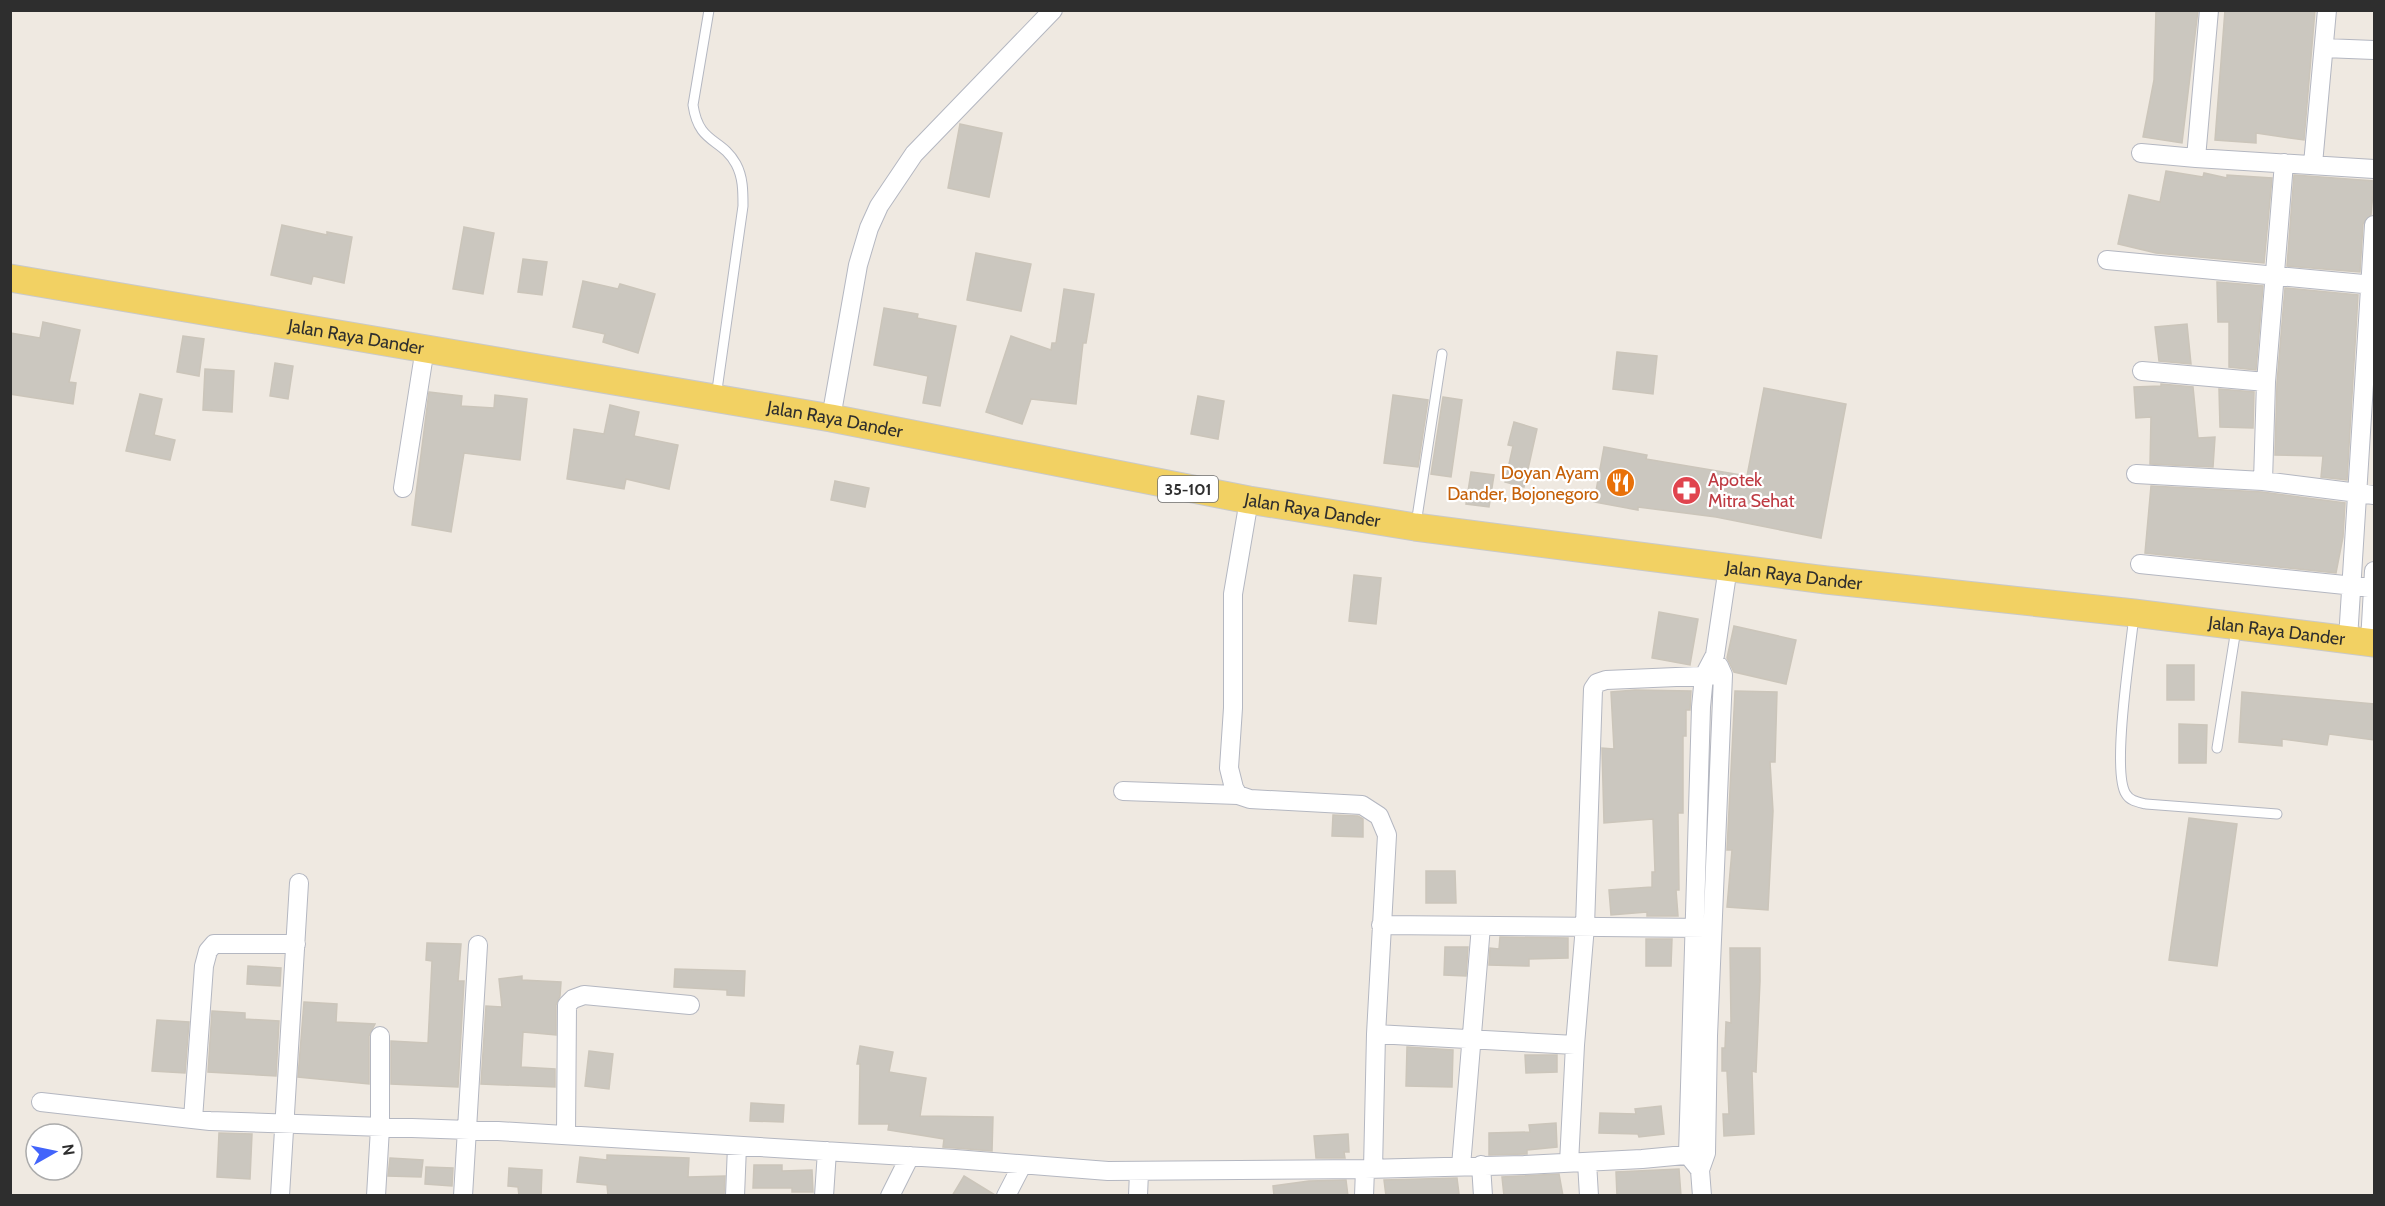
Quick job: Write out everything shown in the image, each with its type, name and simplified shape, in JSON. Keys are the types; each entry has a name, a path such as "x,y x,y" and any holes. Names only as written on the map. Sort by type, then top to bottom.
{"main road":[{"name":"Jalan Raya Dander","path":"10,279 831,418 1249,501 1416,527 1728,567 2364,641"}],"street":[{"path":"831,418 858,265 869,228 879,206 914,154 1053,10"},
{"path":"2196,158 2209,10"},
{"path":"2313,164 2327,10"},
{"path":"2324,48 2374,50"},
{"path":"2141,153 2374,169"},
{"path":"2263,481 2266,382 2283,163"},
{"path":"2364,641 2352,584 2366,494 2374,225"},
{"path":"2107,260 2373,285"},
{"path":"404,488 425,348"},
{"path":"2142,371 2266,382"},
{"path":"2136,474 2263,481 2366,494"},
{"path":"1238,795 1230,780 1229,768 1233,708 1232,615 1235,579 1249,501"},
{"path":"2140,564 2352,584 2374,582 2364,641"},
{"path":"1707,803 1720,707 1714,676 1715,655 1728,567"},
{"path":"1702,1196 1697,1154 1707,803 1701,707 1714,676"},
{"path":"1589,1196 1578,1163 1575,1046 1586,926 1593,689 1597,682 1606,680 1714,676"},
{"path":"1701,707 1720,707"},
{"path":"1123,790 1238,795 1268,801 1351,803 1372,809 1379,816 1387,835 1369,1169 1364,1196"},
{"path":"280,1196 299,883"},
{"path":"1381,925 1703,928"},
{"path":"1461,1166 1481,926"},
{"path":"193,1119 204,966 208,951 214,944 226,942 296,944"},
{"path":"463,1196 478,945"},
{"path":"566,1134 567,1005 573,999 584,995 690,1005"},
{"path":"1376,1034 1575,1046"},
{"path":"376,1196 381,1128 381,1036"},
{"path":"41,1102 193,1119 566,1134 1138,1172 1578,1163 1697,1154"},
{"path":"735,1196 737,1146"},
{"path":"824,1196 827,1151"},
{"path":"890,1196 910,1156"},
{"path":"1006,1196 1022,1165"},
{"path":"1481,1166 1483,1196"},
{"path":"1138,1172 1138,1196"}],"lane":[{"path":"709,10 693,105 695,118 700,130 735,162 742,178 743,206 716,399"},
{"path":"1416,527 1442,354"},
{"path":"2134,613 2122,747 2122,783 2126,794 2134,802 2145,804 2277,814"},
{"path":"2217,748 2237,625"}],"building":[{"path":"2156,10 2198,10 2182,143 2143,137 2154,80"},
{"path":"2225,10 2315,10 2304,140 2256,133 2256,143 2215,140"},
{"path":"960,124 1002,133 989,197 948,188"},
{"path":"2166,171 2203,177 2204,173 2227,178 2227,175 2272,178 2264,263 2156,253 2118,244 2129,195 2160,202"},
{"path":"2294,175 2374,181 2371,215 2363,224 2360,272 2287,266"},
{"path":"282,225 327,235 327,232 352,237 344,283 313,276 311,284 271,275"},
{"path":"464,227 494,233 483,294 453,289"},
{"path":"976,253 1031,264 1021,311 967,300"},
{"path":"523,259 547,262 542,295 518,292"},
{"path":"583,281 618,289 620,284 655,294 638,353 603,342 605,334 573,327"},
{"path":"2217,282 2263,286 2256,370 2229,367 2229,322 2218,322"},
{"path":"2285,288 2358,295 2347,480 2321,477 2323,456 2275,455 2277,383"},
{"path":"1064,289 1094,294 1086,343 1083,343 1076,404 1031,399 1022,424 986,412 1011,336 1051,350 1052,343 1056,343"},
{"path":"884,308 918,314 917,318 956,326 940,406 923,403 928,376 874,365"},
{"path":"43,322 80,330 69,382 76,383 73,404 10,394 10,333 40,338"},
{"path":"2187,324 2191,364 2159,361 2155,327"},
{"path":"183,336 204,339 199,376 177,372"},
{"path":"1617,352 1657,356 1653,394 1613,389"},
{"path":"275,363 293,366 288,399 270,396"},
{"path":"205,369 234,371 232,412 203,410"},
{"path":"2161,384 2193,387 2198,438 2215,437 2213,467 2150,464 2151,417 2136,418 2134,387 2161,386"},
{"path":"1764,388 1846,404 1821,538 1716,517 1638,507 1638,510 1594,502 1604,447 1647,455 1646,459 1747,476"},
{"path":"2219,389 2254,392 2253,428 2220,427"},
{"path":"429,392 462,396 461,406 494,408 495,395 527,399 520,460 464,453 451,532 412,525"},
{"path":"140,394 162,399 154,435 175,440 170,460 126,451"},
{"path":"1393,395 1428,400 1418,467 1384,463"},
{"path":"1198,396 1224,401 1218,439 1191,434"},
{"path":"1443,397 1462,400 1451,477 1431,474"},
{"path":"610,405 639,412 634,436 678,445 669,489 626,479 624,489 567,479 574,429 604,434"},
{"path":"1514,422 1537,429 1524,487 1505,482 1513,446 1508,445"},
{"path":"1471,472 1494,475 1489,507 1466,504"},
{"path":"835,481 869,488 865,507 831,500"},
{"path":"2151,486 2262,492 2345,503 2343,537 2336,573 2145,553"},
{"path":"1354,575 1381,578 1376,624 1349,621"},
{"path":"1659,612 1698,619 1690,665 1652,658"},
{"path":"1734,626 1796,640 1786,684 1734,672 1727,658"},
{"path":"2167,665 2194,665 2194,700 2167,700"},
{"path":"1691,691 1690,710 1686,710 1686,736 1683,736 1683,813 1678,813 1679,890 1676,890 1678,916 1647,916 1647,912 1611,915 1609,890 1652,887 1652,872 1655,872 1653,819 1604,823 1602,748 1614,749 1611,692"},
{"path":"1735,691 1777,692 1775,762 1770,762 1773,811 1768,910 1727,907 1732,850 1727,850"},
{"path":"2242,692 2374,704 2374,740 2329,734 2327,745 2282,739 2282,746 2239,742"},
{"path":"2179,724 2207,725 2206,763 2179,763"},
{"path":"1333,815 1358,816 1363,819 1363,837 1332,836"},
{"path":"2189,818 2237,824 2217,966 2169,960"},
{"path":"1426,871 1455,871 1456,903 1426,903"},
{"path":"1500,937 1568,938 1568,958 1529,959 1529,966 1489,965 1490,948 1499,949"},
{"path":"1646,939 1672,939 1671,966 1646,966"},
{"path":"427,943 461,944 458,981 464,981 458,1087 391,1084 391,1041 428,1043 432,961 426,960"},
{"path":"1445,947 1468,947 1466,976 1444,975"},
{"path":"1730,948 1760,948 1760,981 1756,1072 1752,1071 1754,1134 1724,1136 1723,1114 1729,1114 1727,1071 1722,1071 1722,1048 1725,1048 1726,1022 1731,1023"},
{"path":"248,966 281,968 280,986 247,984"},
{"path":"675,969 745,971 744,996 727,995 727,990 674,987"},
{"path":"522,976 522,980 561,982 560,996 556,1005 556,1035 523,1032 521,1067 555,1069 555,1087 481,1084 486,1006 502,1007 499,979"},
{"path":"304,1002 337,1004 336,1022 375,1024 369,1036 369,1084 298,1077"},
{"path":"212,1011 245,1013 245,1019 279,1021 276,1076 208,1072"},
{"path":"157,1020 189,1022 185,1073 152,1071"},
{"path":"860,1046 893,1052 889,1072 926,1078 920,1116 993,1117 992,1151 943,1147 944,1139 888,1130 889,1124 859,1124 860,1064 857,1064"},
{"path":"1407,1047 1453,1050 1452,1087 1406,1086"},
{"path":"589,1051 613,1054 609,1089 585,1086"},
{"path":"1525,1055 1557,1055 1557,1072 1526,1073"},
{"path":"751,1103 784,1105 783,1122 750,1121"},
{"path":"1661,1106 1664,1134 1639,1137 1638,1134 1599,1133 1600,1113 1636,1114 1635,1109"},
{"path":"1556,1123 1557,1147 1527,1150 1527,1154 1489,1155 1489,1133 1530,1132 1529,1125"},
{"path":"219,1133 252,1134 250,1179 217,1177"},
{"path":"1348,1134 1349,1152 1344,1152 1345,1158 1316,1158 1314,1136"},
{"path":"607,1155 689,1158 688,1177 725,1176 724,1195 608,1196 607,1185 577,1182 580,1157 607,1160"},
{"path":"390,1158 423,1160 421,1177 388,1176"},
{"path":"754,1165 782,1165 782,1171 812,1170 813,1192 792,1192 792,1188 753,1188"},
{"path":"426,1167 453,1168 452,1186 425,1184"},
{"path":"509,1168 542,1170 541,1196 519,1196 518,1187 508,1186"},
{"path":"1679,1169 1681,1196 1617,1196 1616,1172"},
{"path":"1559,1174 1563,1196 1504,1196 1502,1177"},
{"path":"964,1176 995,1195 995,1196 952,1196"},
{"path":"1457,1178 1459,1194 1386,1196 1384,1180"},
{"path":"1346,1180 1348,1196 1274,1196 1273,1186 1309,1181"}],"place":[{"name":"Doyan Ayam Dander, Bojonegoro","path":"1620,483"},
{"name":"Apotek Mitra Sehat","path":"1687,490"}]}
